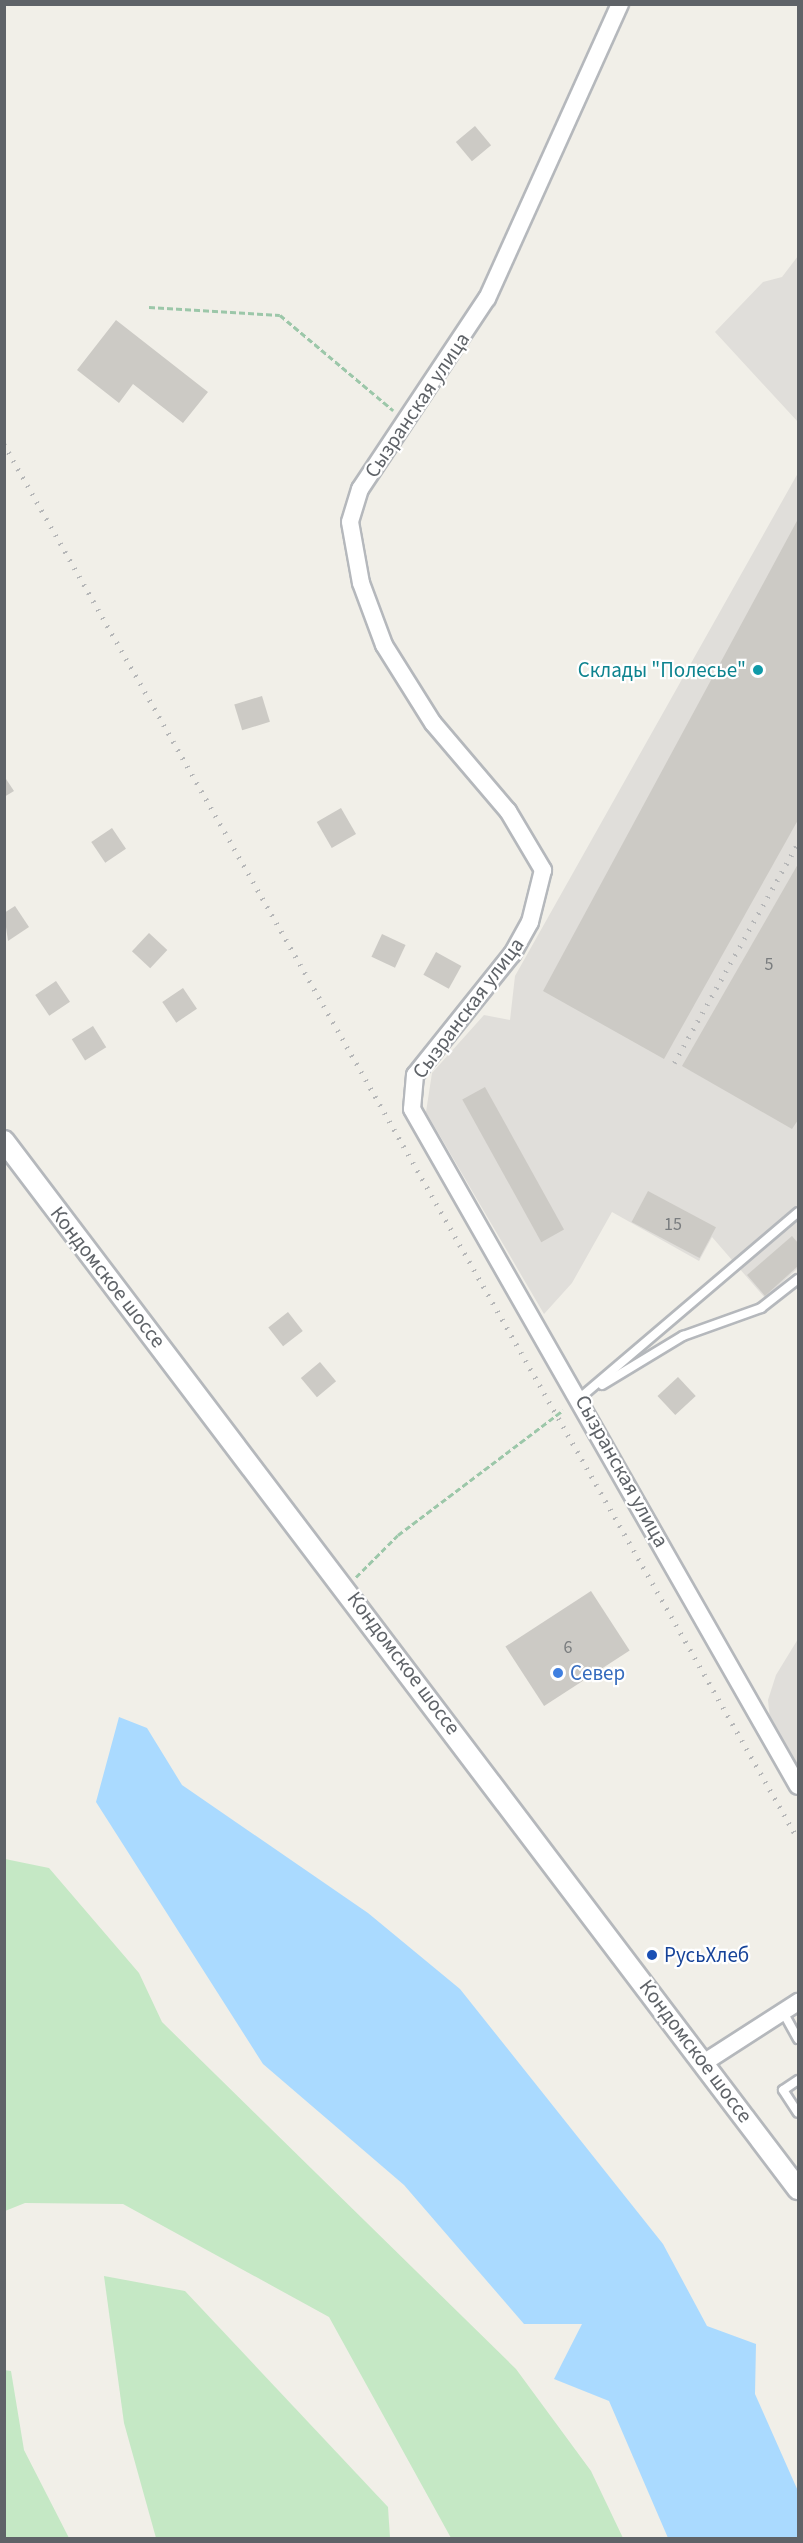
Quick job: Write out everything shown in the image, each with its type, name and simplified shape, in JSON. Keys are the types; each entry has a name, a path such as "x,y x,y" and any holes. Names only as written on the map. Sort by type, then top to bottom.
{"street":[{"name":"Сызранская улица","path":"620,4 487,298 402,419 360,489 350,522 361,583 384,645 433,723 508,811 543,870 530,922 415,1075 409,1098 425,1137 581,1397 798,1786"},
{"name":"Кондомское шоссе","path":"4,1141 346,1587 705,2062 798,2189"},
{"path":"705,2062 798,2002"}],"lane":[{"path":"581,1397 798,1212"},
{"path":"581,1397 683,1336 761,1308 798,1279"},
{"path":"783,2012 798,2039"},
{"path":"798,2080 783,2090 798,2113"}],"path":[{"path":"149,307 280,315 402,419"},
{"path":"346,1587 398,1535 581,1397"}],"shaded area":[{"path":"798,256 798,422 715,332 763,282 782,277"},
{"path":"798,473 798,1268 765,1298 712,1237 699,1261 612,1212 572,1283 544,1314 426,1112 432,1073 484,1015 510,1020 515,976"},
{"path":"798,1639 798,1769 770,1719 768,1700 776,1675"}],"green space":[{"path":"5,1859 49,1868 139,1973 162,2022 516,2369 591,2471 623,2538 451,2538 329,2317 123,2204 25,2203 5,2211"},
{"path":"104,2276 185,2291 388,2507 390,2538 156,2538 124,2423"},
{"path":"4,2370 11,2371 24,2450 69,2538 5,2538"}],"water":[{"path":"119,1717 147,1728 182,1785 368,1913 460,1989 663,2244 707,2326 756,2344 755,2394 798,2491 798,2538 668,2538 609,2401 554,2379 582,2324 524,2324 404,2185 263,2064 96,1802"}],"building":[{"path":"475,126 491,145 472,161 456,142"},
{"path":"116,320 208,392 183,423 133,384 119,403 77,370"},
{"name":"Склады \"Полесье\"","path":"798,519 798,820 664,1059 543,991"},
{"path":"262,696 270,722 242,730 234,704"},
{"path":"4,776 14,791 4,797"},
{"path":"341,808 356,834 332,848 317,822"},
{"path":"112,828 126,849 105,863 91,842"},
{"path":"798,864 798,1120 792,1129 682,1066"},
{"path":"15,906 29,927 8,941 4,913"},
{"path":"149,933 167,950 150,968 132,951"},
{"path":"382,934 406,945 395,968 371,957"},
{"path":"436,952 461,966 449,989 423,975"},
{"path":"56,981 70,1002 49,1016 35,995"},
{"path":"183,988 197,1009 176,1023 162,1002"},
{"path":"93,1026 106,1047 85,1060 72,1039"},
{"path":"485,1087 564,1230 541,1242 462,1100"},
{"path":"648,1191 716,1227 700,1258 632,1222"},
{"path":"792,1236 798,1243 798,1266 765,1296 747,1275"},
{"path":"288,1312 303,1331 283,1346 268,1327"},
{"path":"320,1362 336,1381 317,1397 301,1378"},
{"path":"678,1377 696,1396 675,1415 658,1396"},
{"path":"591,1591 630,1651 544,1706 505,1647"}],"railway":[{"path":"4,444 798,1839"},
{"path":"674,1063 798,843"}],"place":[{"name":"Склады \"Полесье\"","path":"758,670"},
{"name":"Север","path":"558,1673"},
{"name":"РусьХлеб","path":"652,1955"}]}
